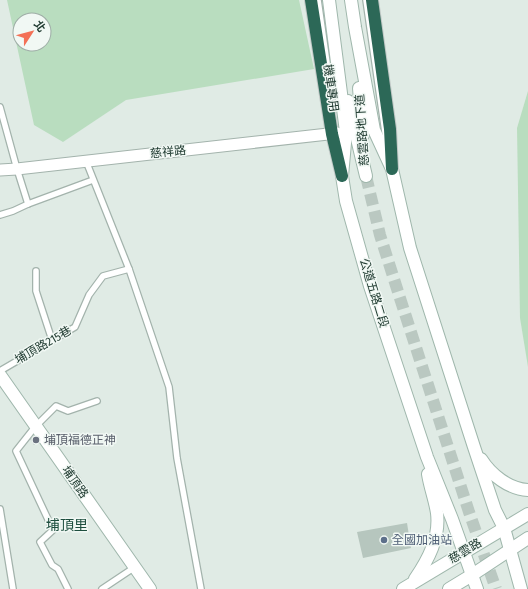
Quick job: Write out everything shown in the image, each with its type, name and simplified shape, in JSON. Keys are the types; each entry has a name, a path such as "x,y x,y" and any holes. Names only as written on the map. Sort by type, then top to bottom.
{"highway":[{"path":"311,0 342,176"},
{"path":"372,0 390,129 392,169"}],"street":[{"name":"公道五路二段","path":"329,0 346,132 342,176 346,201 370,286 427,457 452,519 477,589"},
{"path":"351,0 354,27 374,130 392,169 410,248 474,448 495,510 504,528 521,589"},
{"name":"慈雲路地下道","path":"332,27 366,176 354,27"},
{"name":"慈祥路","path":"0,170 334,134"},
{"name":"埔頂路","path":"0,376 150,589"},
{"path":"474,448 486,467 502,481 513,487 528,490"},
{"path":"408,586 426,564 436,534 437,514 428,475 427,457"},
{"name":"慈雲路","path":"408,586 528,514"},
{"name":"慈雲路","path":"449,589 528,538"}],"lane":[{"name":"機車專用","path":"318,0 334,134"},
{"path":"366,0 384,130 392,169"},
{"path":"0,108 28,204"},
{"path":"86,161 129,269 168,387 177,458 201,589"},
{"path":"0,215 93,180"},
{"name":"埔頂路215巷","path":"0,371 75,327 89,296 103,276 129,269"},
{"path":"36,271 36,291 52,340"},
{"path":"68,589 58,569 52,565 40,542 52,530 16,451 56,406 68,411 97,401"},
{"path":"0,509 13,589"},
{"path":"102,589 135,567"}],"green space":[{"path":"7,0 299,0 314,69 126,100 63,142 34,125 18,52 52,52 52,12 12,12 12,23"},
{"path":"528,91 528,367 520,318 517,128"}],"building":[{"name":"埔頂福德正神","path":"37,435 41,440 34,445 30,439"},
{"name":"全國加油站","path":"407,523 411,548 363,558 357,532"}],"tunnel":[{"path":"366,176 380,235 469,512 496,589"}],"place":[{"name":"埔頂福德正神","path":"36,440"},
{"name":"全國加油站","path":"384,540"}],"district":[{"name":"埔頂里","path":"67,525"}]}
